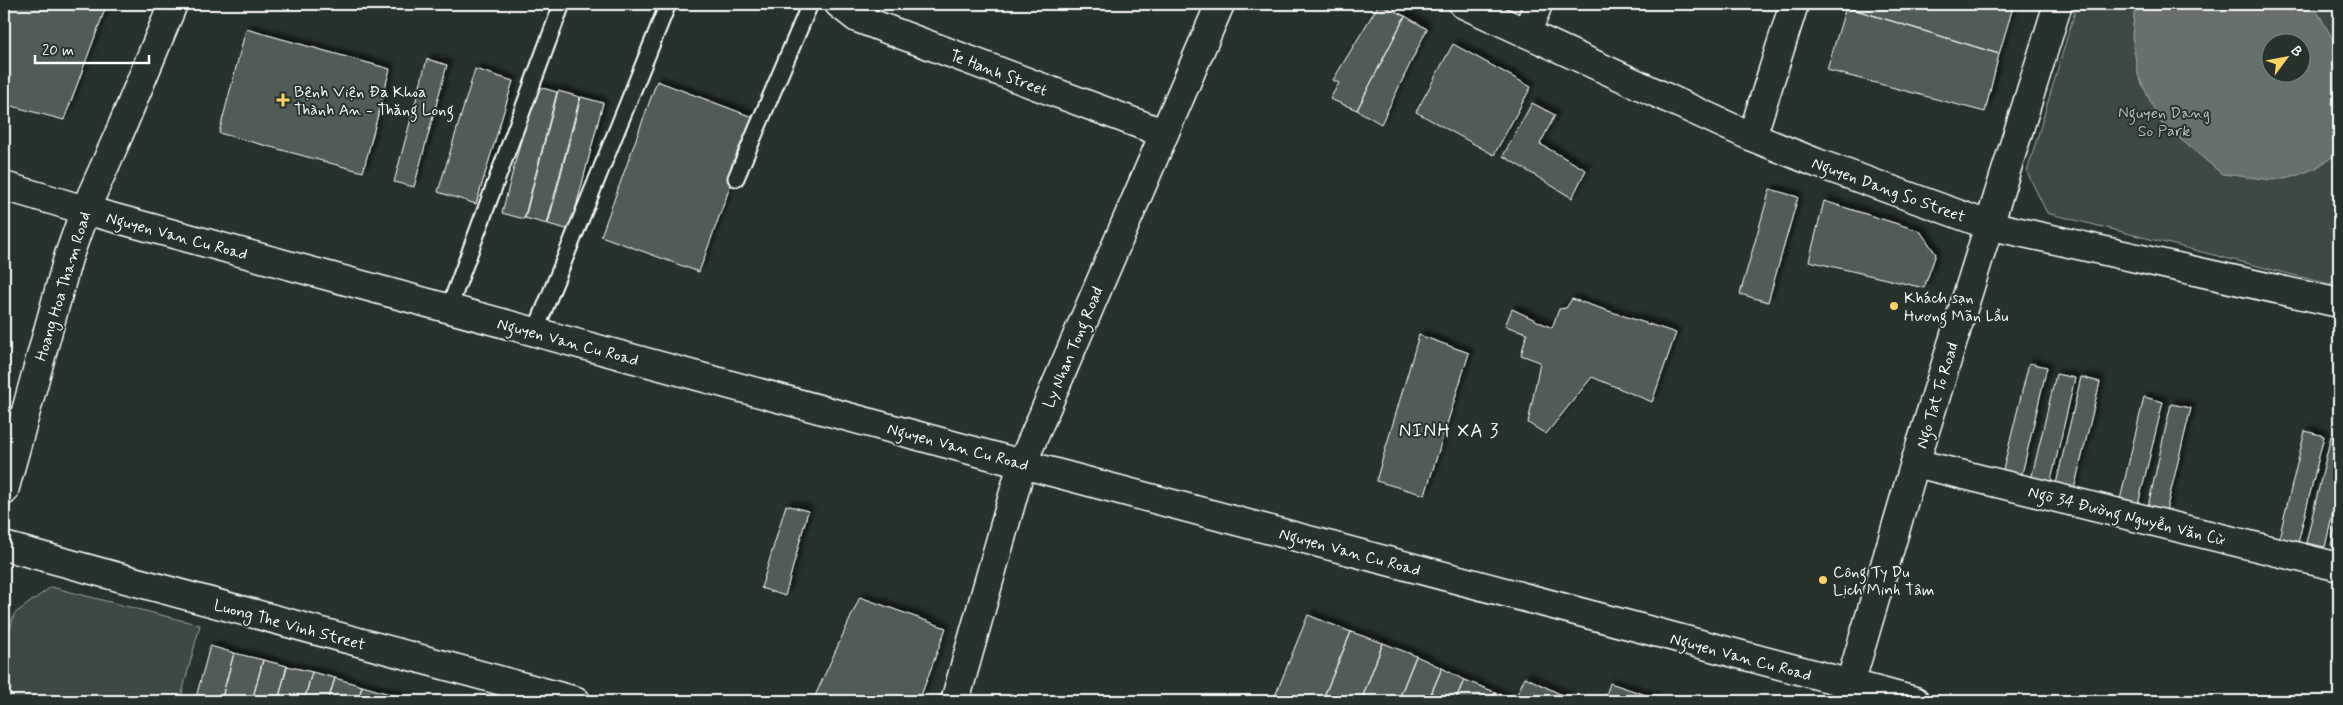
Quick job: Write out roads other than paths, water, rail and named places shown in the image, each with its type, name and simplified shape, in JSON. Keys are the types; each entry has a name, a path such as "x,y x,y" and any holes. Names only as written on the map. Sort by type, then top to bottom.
{"street":[{"name":"Hoang Hoa Tham Road","path":"4,492 68,258 85,210 173,4"},
{"name":"Te Hanh Street","path":"839,4 857,18 1163,133"},
{"name":"Ly Nhan Tong Road","path":"956,701 1022,464 1220,4"},
{"name":"Nguyen Dang So Street","path":"1463,4 1752,137 1817,163 1988,225 2339,302"},
{"path":"1527,33 1538,4"},
{"path":"1752,137 1794,4"},
{"name":"Ngo Tat To Road","path":"1848,693 1915,463 2058,4"},
{"name":"Nguyen Van Cu Road","path":"4,186 85,210 1022,464 1848,693 1915,701"},
{"name":"Ngõ 34 Đường Nguyễn Văn Cừ","path":"1915,463 2339,567"},
{"name":"Luong The Vinh Street","path":"4,546 576,701"}],"lane":[{"path":"448,308 562,4"},
{"path":"535,332 668,4"},
{"path":"736,178 810,4"}],"place":[{"name":"Bệnh Viện Đa Khoa Thành An - Thăng Long","path":"283,100"},
{"name":"Khách sạn Hương Mãn Lầu","path":"1894,306"},
{"name":"Công Ty Du Lịch Minh Tâm","path":"1823,580"}],"district":[{"name":"NINH XA 3","path":"1449,430"}],"park label":[{"name":"Nguyen Dang So Park","path":"2164,121"}]}
